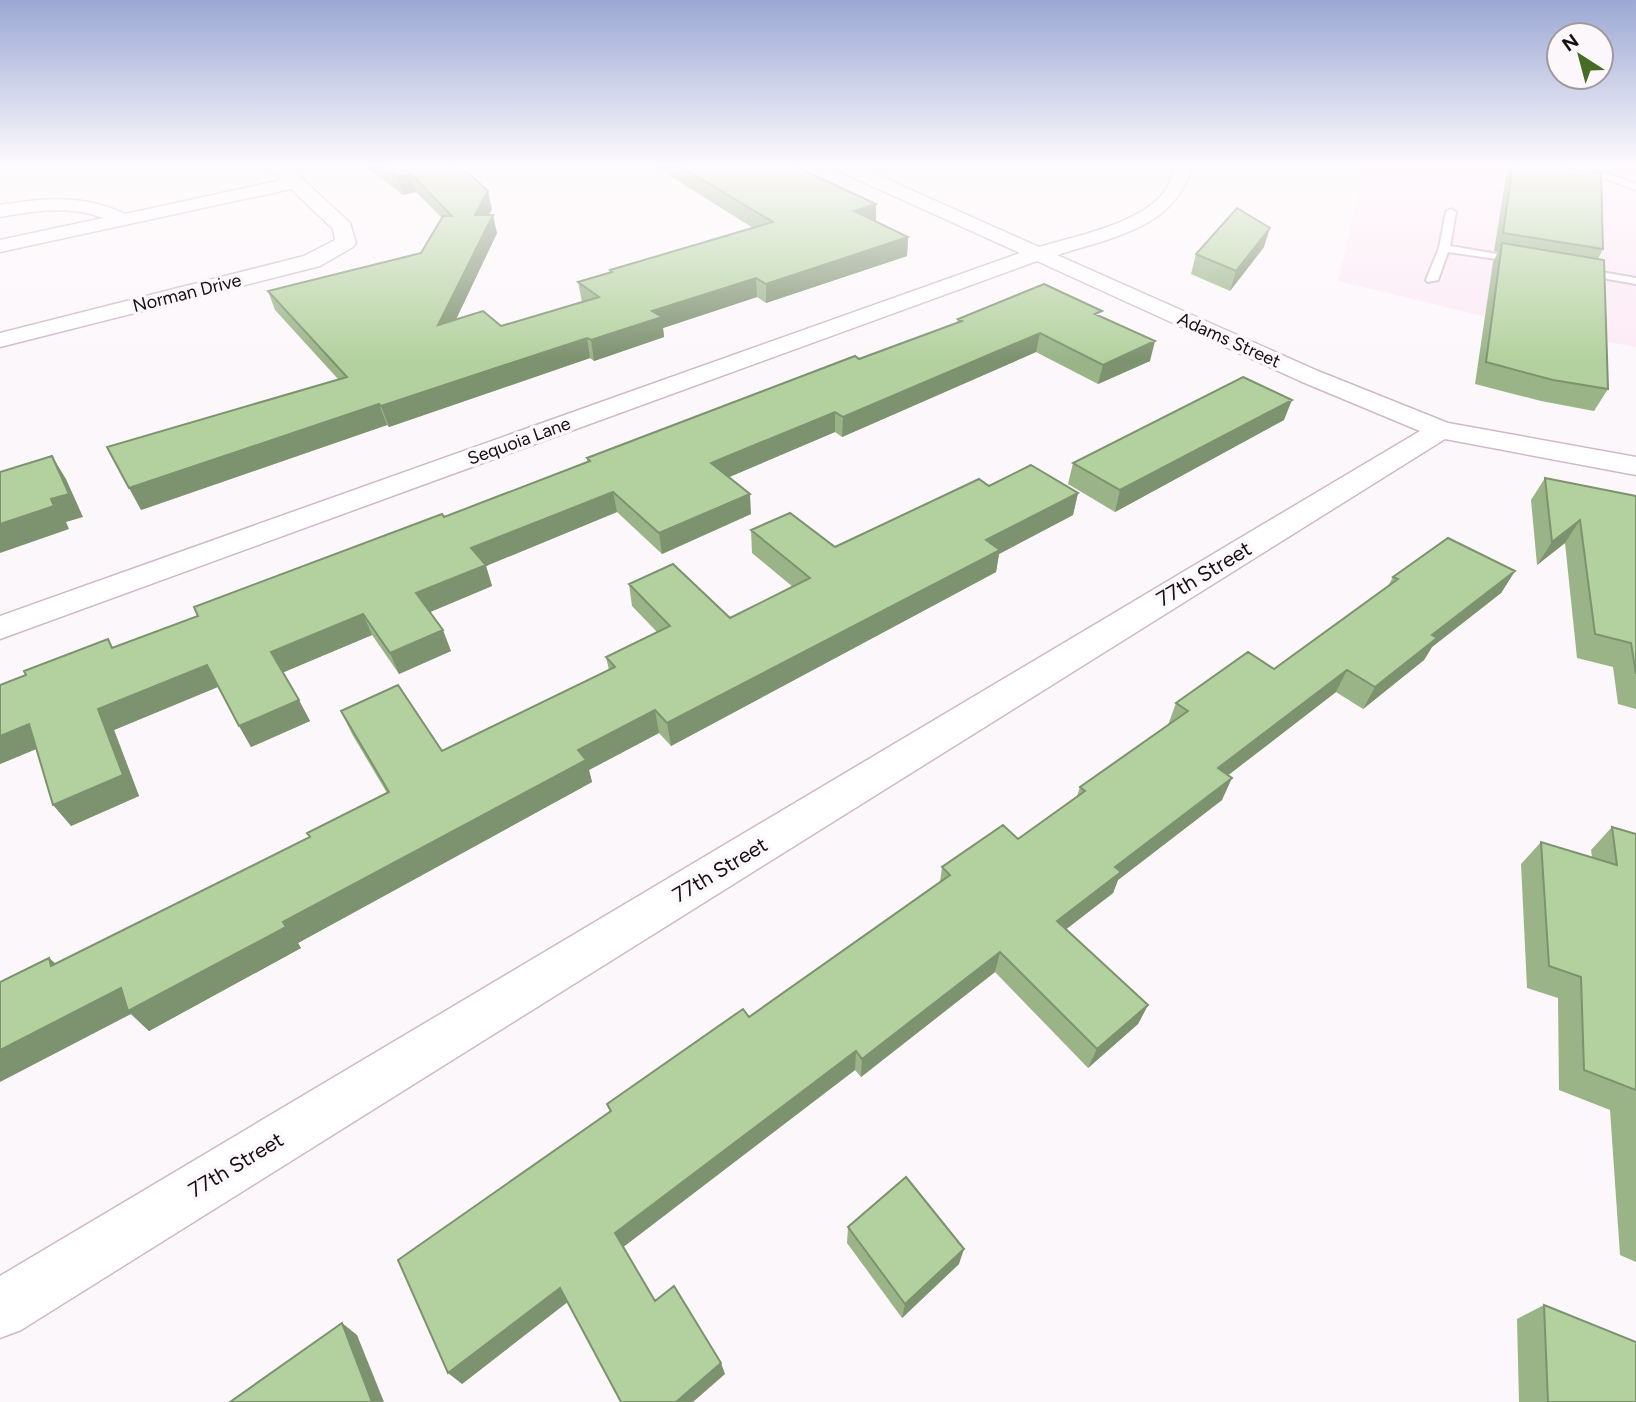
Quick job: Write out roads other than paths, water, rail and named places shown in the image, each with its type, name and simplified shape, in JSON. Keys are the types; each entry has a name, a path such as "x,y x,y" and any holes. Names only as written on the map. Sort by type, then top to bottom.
{"street":[{"path":"0,246 78,229"},
{"name":"Norman Drive","path":"0,340 312,261 346,243 343,229"},
{"name":"Adams Street","path":"983,229 1297,371 1441,430 1636,466"},
{"name":"Sequoia Lane","path":"0,628 1113,229"},
{"name":"77th Street","path":"0,1309 1441,430"}],"lane":[{"path":"1433,280 1448,229"},
{"path":"1444,248 1540,265"},
{"path":"1567,269 1636,281"}]}
